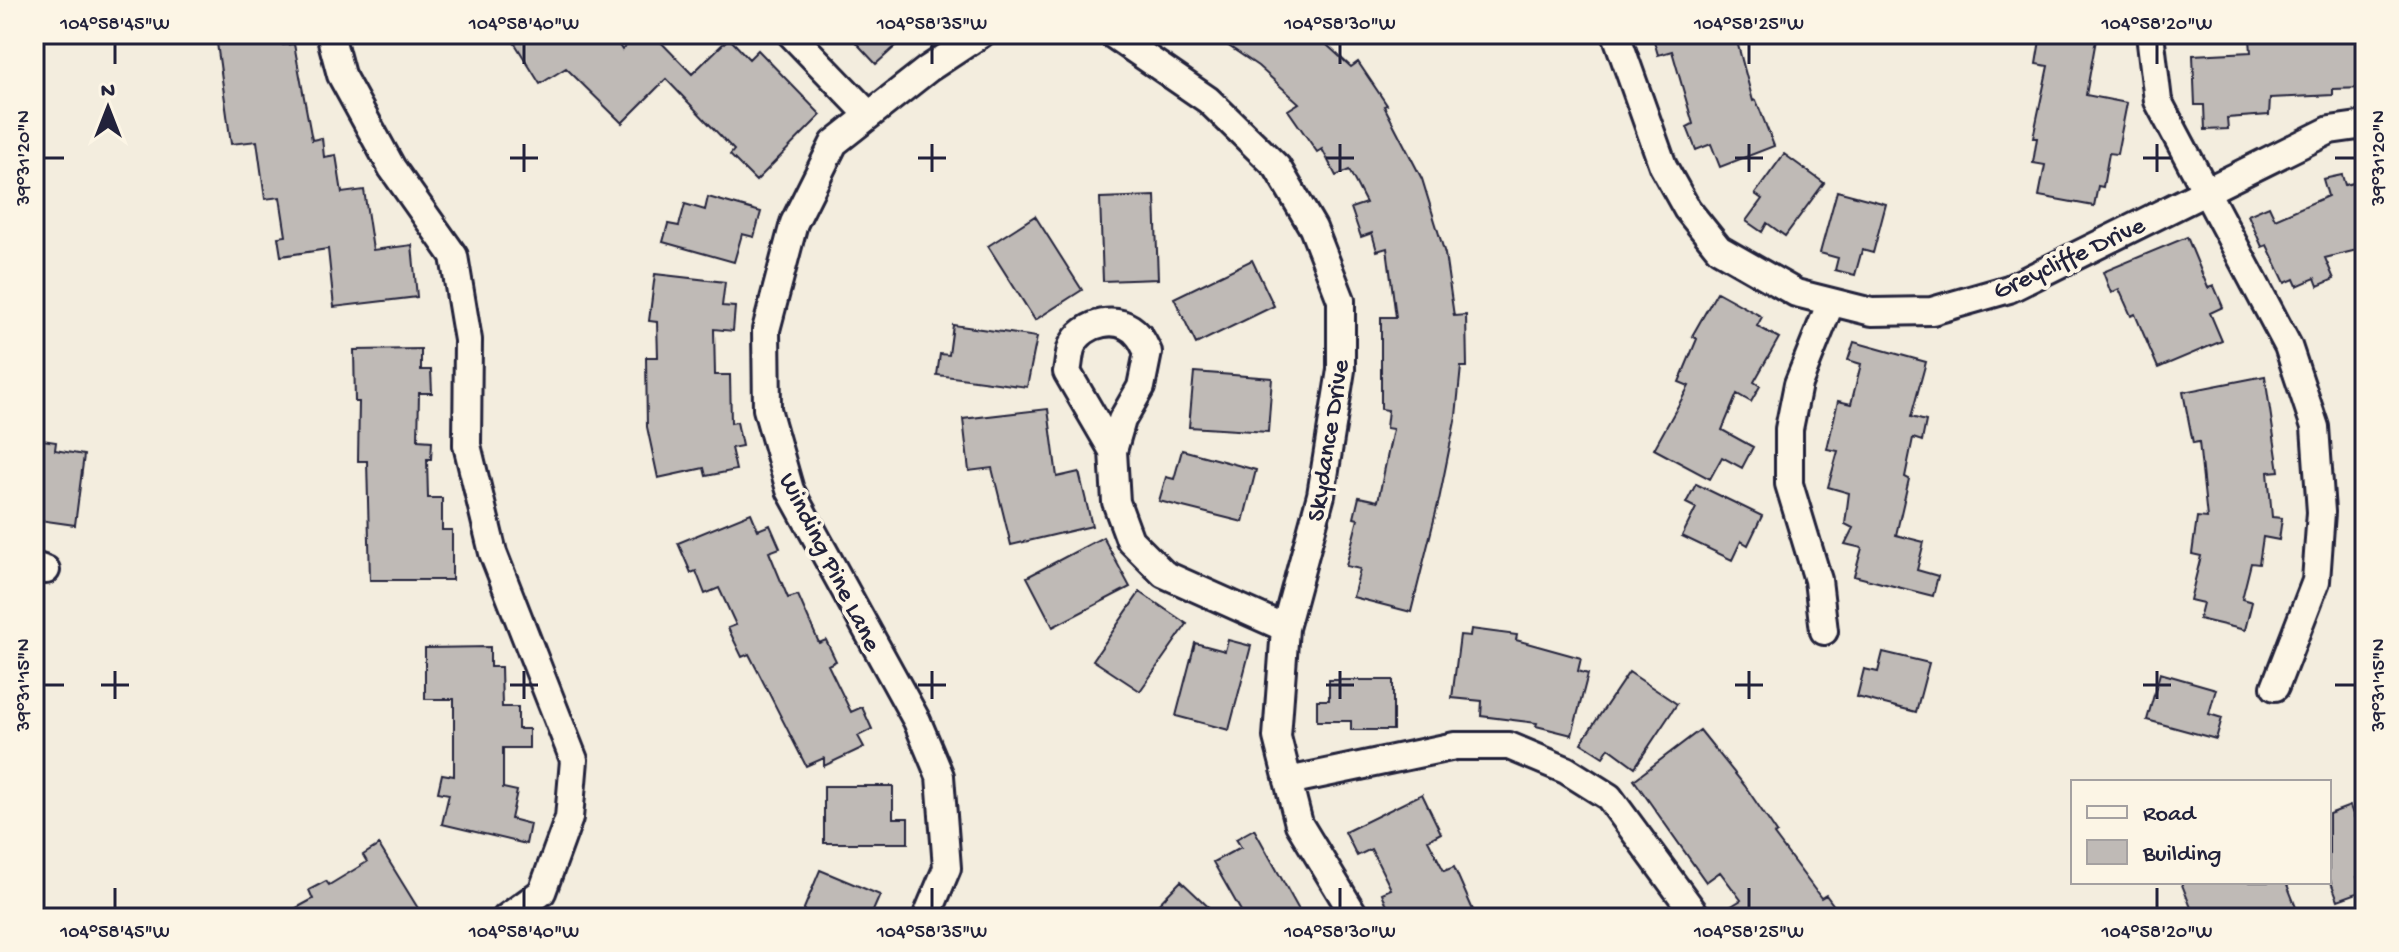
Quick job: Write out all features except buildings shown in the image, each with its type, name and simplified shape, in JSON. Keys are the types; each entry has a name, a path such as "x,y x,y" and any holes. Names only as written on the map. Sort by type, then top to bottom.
{"street":[{"path":"330,34 341,75 392,168 454,256 468,340 467,445 476,483 493,553 574,760 569,818 542,892 506,918"},
{"path":"791,34 869,115"},
{"name":"Winding Pine Lane","path":"926,918 947,868 940,776 917,721 790,490 767,409 766,330 794,223 834,143 981,34"},
{"name":"Skydance Drive","path":"1112,34 1208,100 1277,167 1313,228 1341,300 1341,370 1323,484 1285,628 1277,737 1299,824 1356,918"},
{"name":"Greycliffe Drive","path":"1616,34 1663,166 1687,209 1719,249 1796,293 1872,312 1932,311 2009,289 2205,189 2330,130 2365,125"},
{"path":"2150,34 2158,101 2288,346 2315,427 2321,512 2316,581 2275,687"},
{"path":"1824,631 1818,580 1789,484 1789,429 1798,384 1831,302"},
{"path":"1113,451 1116,502 1130,540 1164,574 1285,628"},
{"path":"1288,781 1455,746 1509,746 1566,770 1609,797 1698,918"}]}
